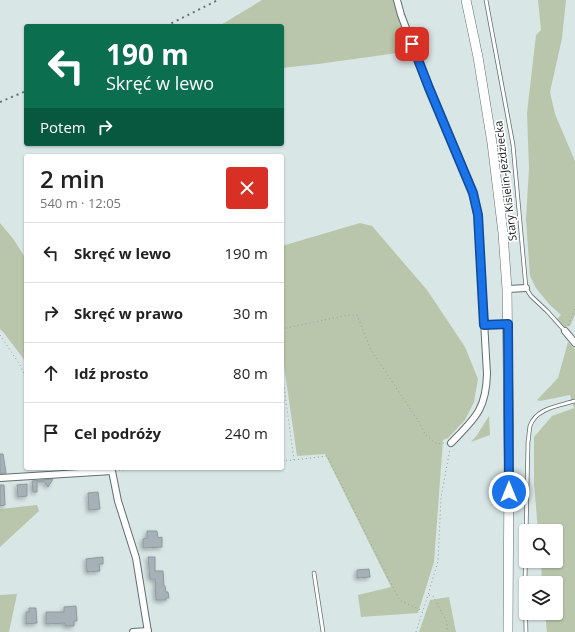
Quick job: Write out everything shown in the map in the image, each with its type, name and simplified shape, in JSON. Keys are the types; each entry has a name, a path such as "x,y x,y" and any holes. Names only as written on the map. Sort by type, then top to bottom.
{"main road":[{"path":"466,0 478,57 492,144 503,233 507,289 509,468 508,632"}],"street":[{"path":"397,0 401,15 429,88 473,193 478,215 487,385 481,408 474,420 451,443"},
{"path":"507,289 526,288"},
{"path":"484,325 508,324"},
{"path":"565,331 575,342"},
{"path":"0,478 112,470 118,501 136,558 148,632 133,632"}],"lane":[{"name":"Stary Kisielin-Jeździecka","path":"486,0 513,145 526,288"},
{"path":"526,288 531,296 565,331"},
{"path":"526,632 525,568 528,442 530,425 537,414 544,410 575,401"},
{"path":"314,573 323,632"}],"path":[{"path":"565,331 575,308"},
{"path":"284,329 348,315 356,315 371,350 419,422 425,434 437,444 451,443 441,497 438,561 416,632"},
{"path":"0,335 24,374"},
{"path":"284,387 294,460"},
{"path":"284,461 327,456 399,599 423,611"},
{"path":"428,595 433,596 447,622 447,632"}],"green space":[{"path":"262,0 393,0 412,51 284,68 284,24 222,24"},
{"path":"538,0 566,0 562,38 550,92 555,114 575,161 575,315 570,326 564,327 557,319 561,315 549,304 536,288 530,276 526,220 529,168 527,113 536,35 541,30"},
{"path":"0,223 14,240 24,256 24,359 0,329"},
{"path":"360,223 372,226 427,290 465,347 478,379 474,402 465,420 448,438 443,440 434,562 418,613 361,617 358,595 391,587 325,454 297,456 284,366 284,245"},
{"path":"568,342 575,349 575,632 547,632 546,620 563,620 563,576 542,576 541,568 563,568 563,524 537,524 534,483 534,437 552,416 574,408 570,395 540,401 537,400 558,378"},
{"path":"489,416 490,435 471,442 477,435"},
{"path":"37,505 39,511 0,547 0,509"},
{"path":"17,594 9,632 0,632 0,595"},
{"path":"449,597 456,632 419,632 430,600"}],"building":[{"path":"0,454 3,454 6,473 0,473"},
{"path":"53,479 48,487 45,482 37,482 37,492 33,492 32,481"},
{"path":"27,484 27,496 18,497 17,485"},
{"path":"0,485 4,485 5,505 0,506"},
{"path":"98,492 100,509 89,510 88,493"},
{"path":"147,531 157,531 158,538 162,537 162,547 143,548 143,539 147,538"},
{"path":"103,557 103,564 99,564 100,571 87,572 86,559"},
{"path":"148,557 155,557 155,571 163,571 164,586 166,592 168,592 169,598 166,598 166,600 156,600 155,579 150,579"},
{"path":"369,569 370,577 357,578 357,570"},
{"path":"76,606 77,621 74,621 74,626 65,626 65,623 46,624 46,612 64,612 64,607"},
{"path":"29,608 36,608 37,623 26,624 26,612 29,612"}],"railway":[{"path":"170,24 218,0"},
{"path":"0,102 24,92"}],"route":[{"path":"412,44 473,193 478,215 484,325 508,324 509,492"}]}
